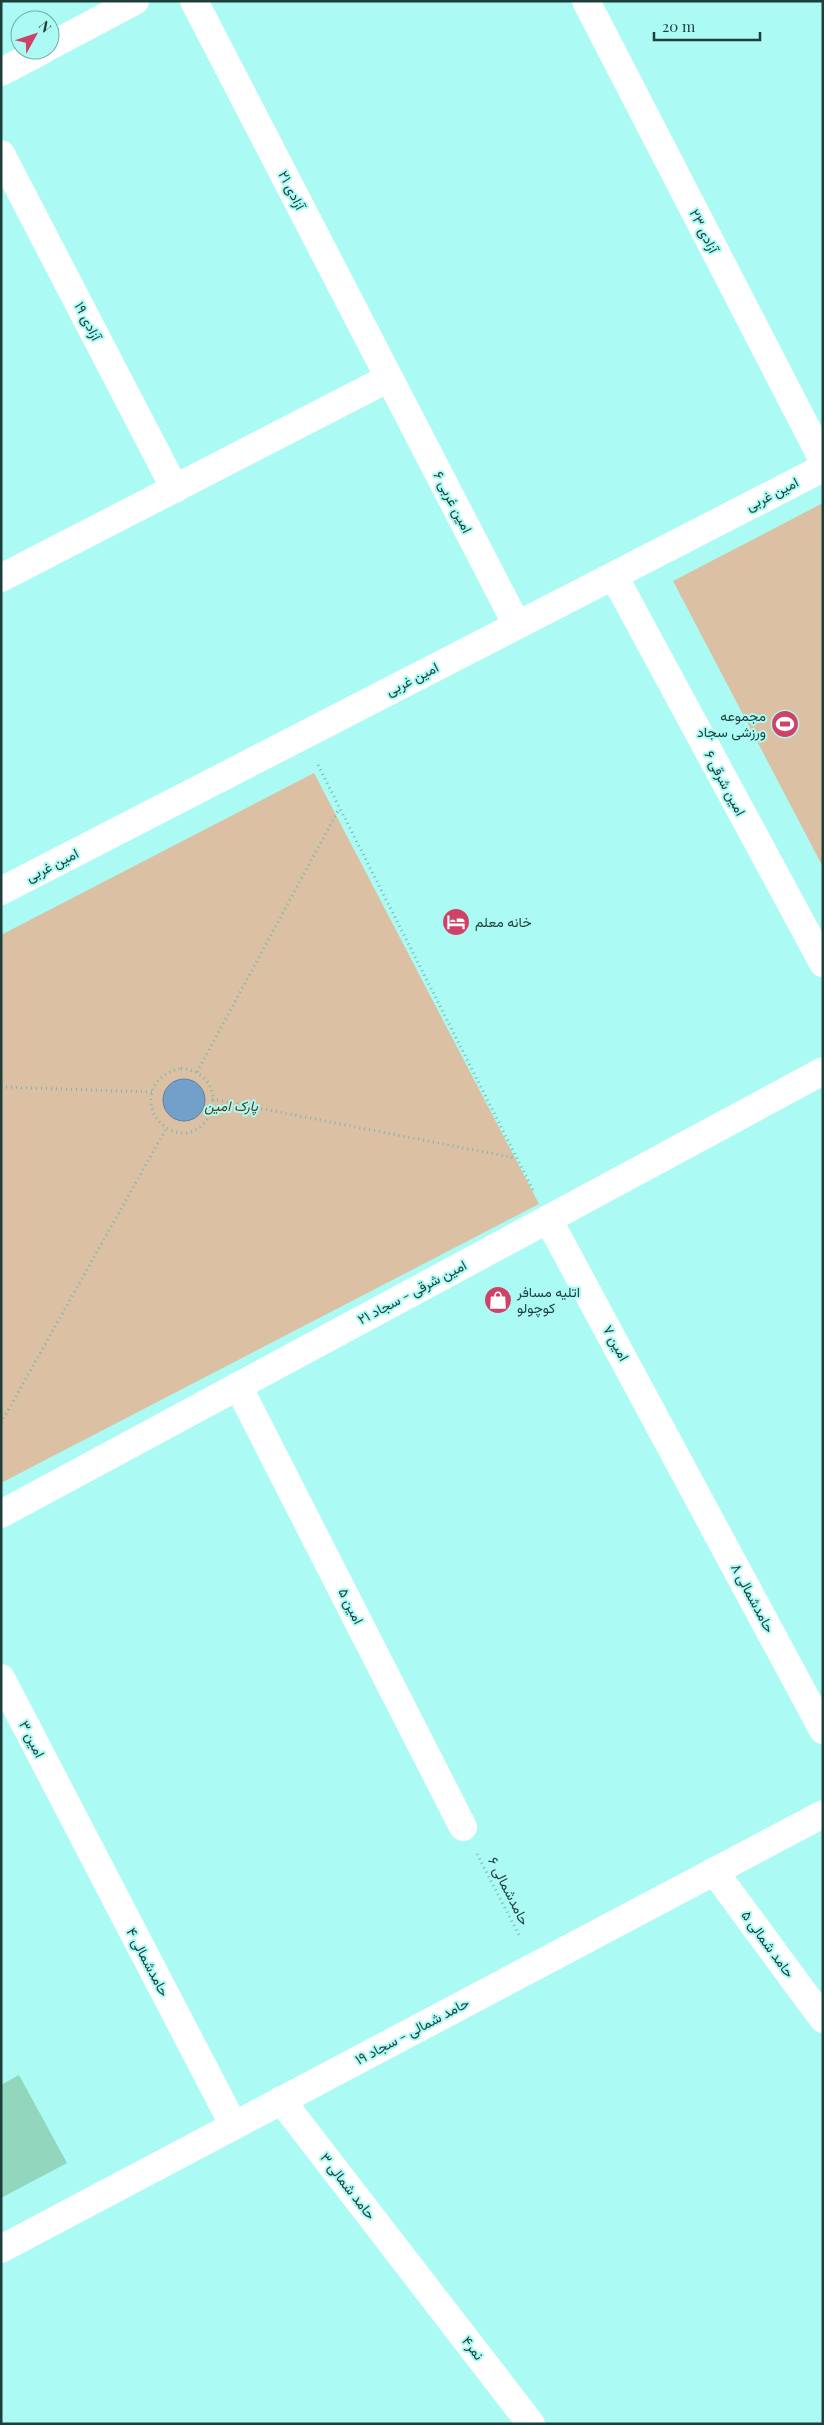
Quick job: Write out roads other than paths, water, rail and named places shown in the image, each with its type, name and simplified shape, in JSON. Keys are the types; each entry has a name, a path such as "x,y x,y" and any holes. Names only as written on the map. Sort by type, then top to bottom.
{"street":[{"path":"60,41 135,1"},
{"name":"آزادی ۲۱","path":"194,1 389,378"},
{"name":"آزادی ۲۳","path":"586,1 823,460"},
{"path":"1,72 24,60"},
{"name":"۱۹ آزادی","path":"1,154 175,489"},
{"path":"1,578 389,378"},
{"name":"امین غربی ۶","path":"389,378 518,625"},
{"name":"امین غربی","path":"1,891 823,468"},
{"name":"امین شرقی ۶","path":"614,576 823,963"},
{"name":"امین شرقی - سجاد ۲۱","path":"1,1514 823,1071"},
{"name":"امین ۷","path":"548,1219 683,1466"},
{"name":"امین ۵","path":"238,1386 463,1827"},
{"name":"حامدشمالی ۸","path":"683,1466 823,1730"},
{"name":"امین ۳","path":"1,1678 63,1799"},
{"name":"حامدشمالی ۴","path":"63,1799 234,2126"},
{"name":"حامد شمالی - سجاد ۱۹","path":"1,2249 823,1814"},
{"name":"حامد شمالی ۵","path":"714,1871 822,2018"},
{"name":"حامد شمالی ۳","path":"281,2100 414,2272"},
{"name":"نمر۴","path":"414,2272 531,2424"}],"water":[{"path":"188,1079 196,1082 202,1088 205,1100 202,1112 196,1118 180,1121 172,1118 166,1112 163,1096 166,1088 172,1082"}],"place":[{"name":"مجموعه ورزشی سجاد","path":"785,724"},
{"name":"خانه معلم","path":"456,922"},
{"name":"اتليه مسافر كوچولو","path":"498,1300"}],"park label":[{"name":"پارک امین","path":"231,1106"}]}
